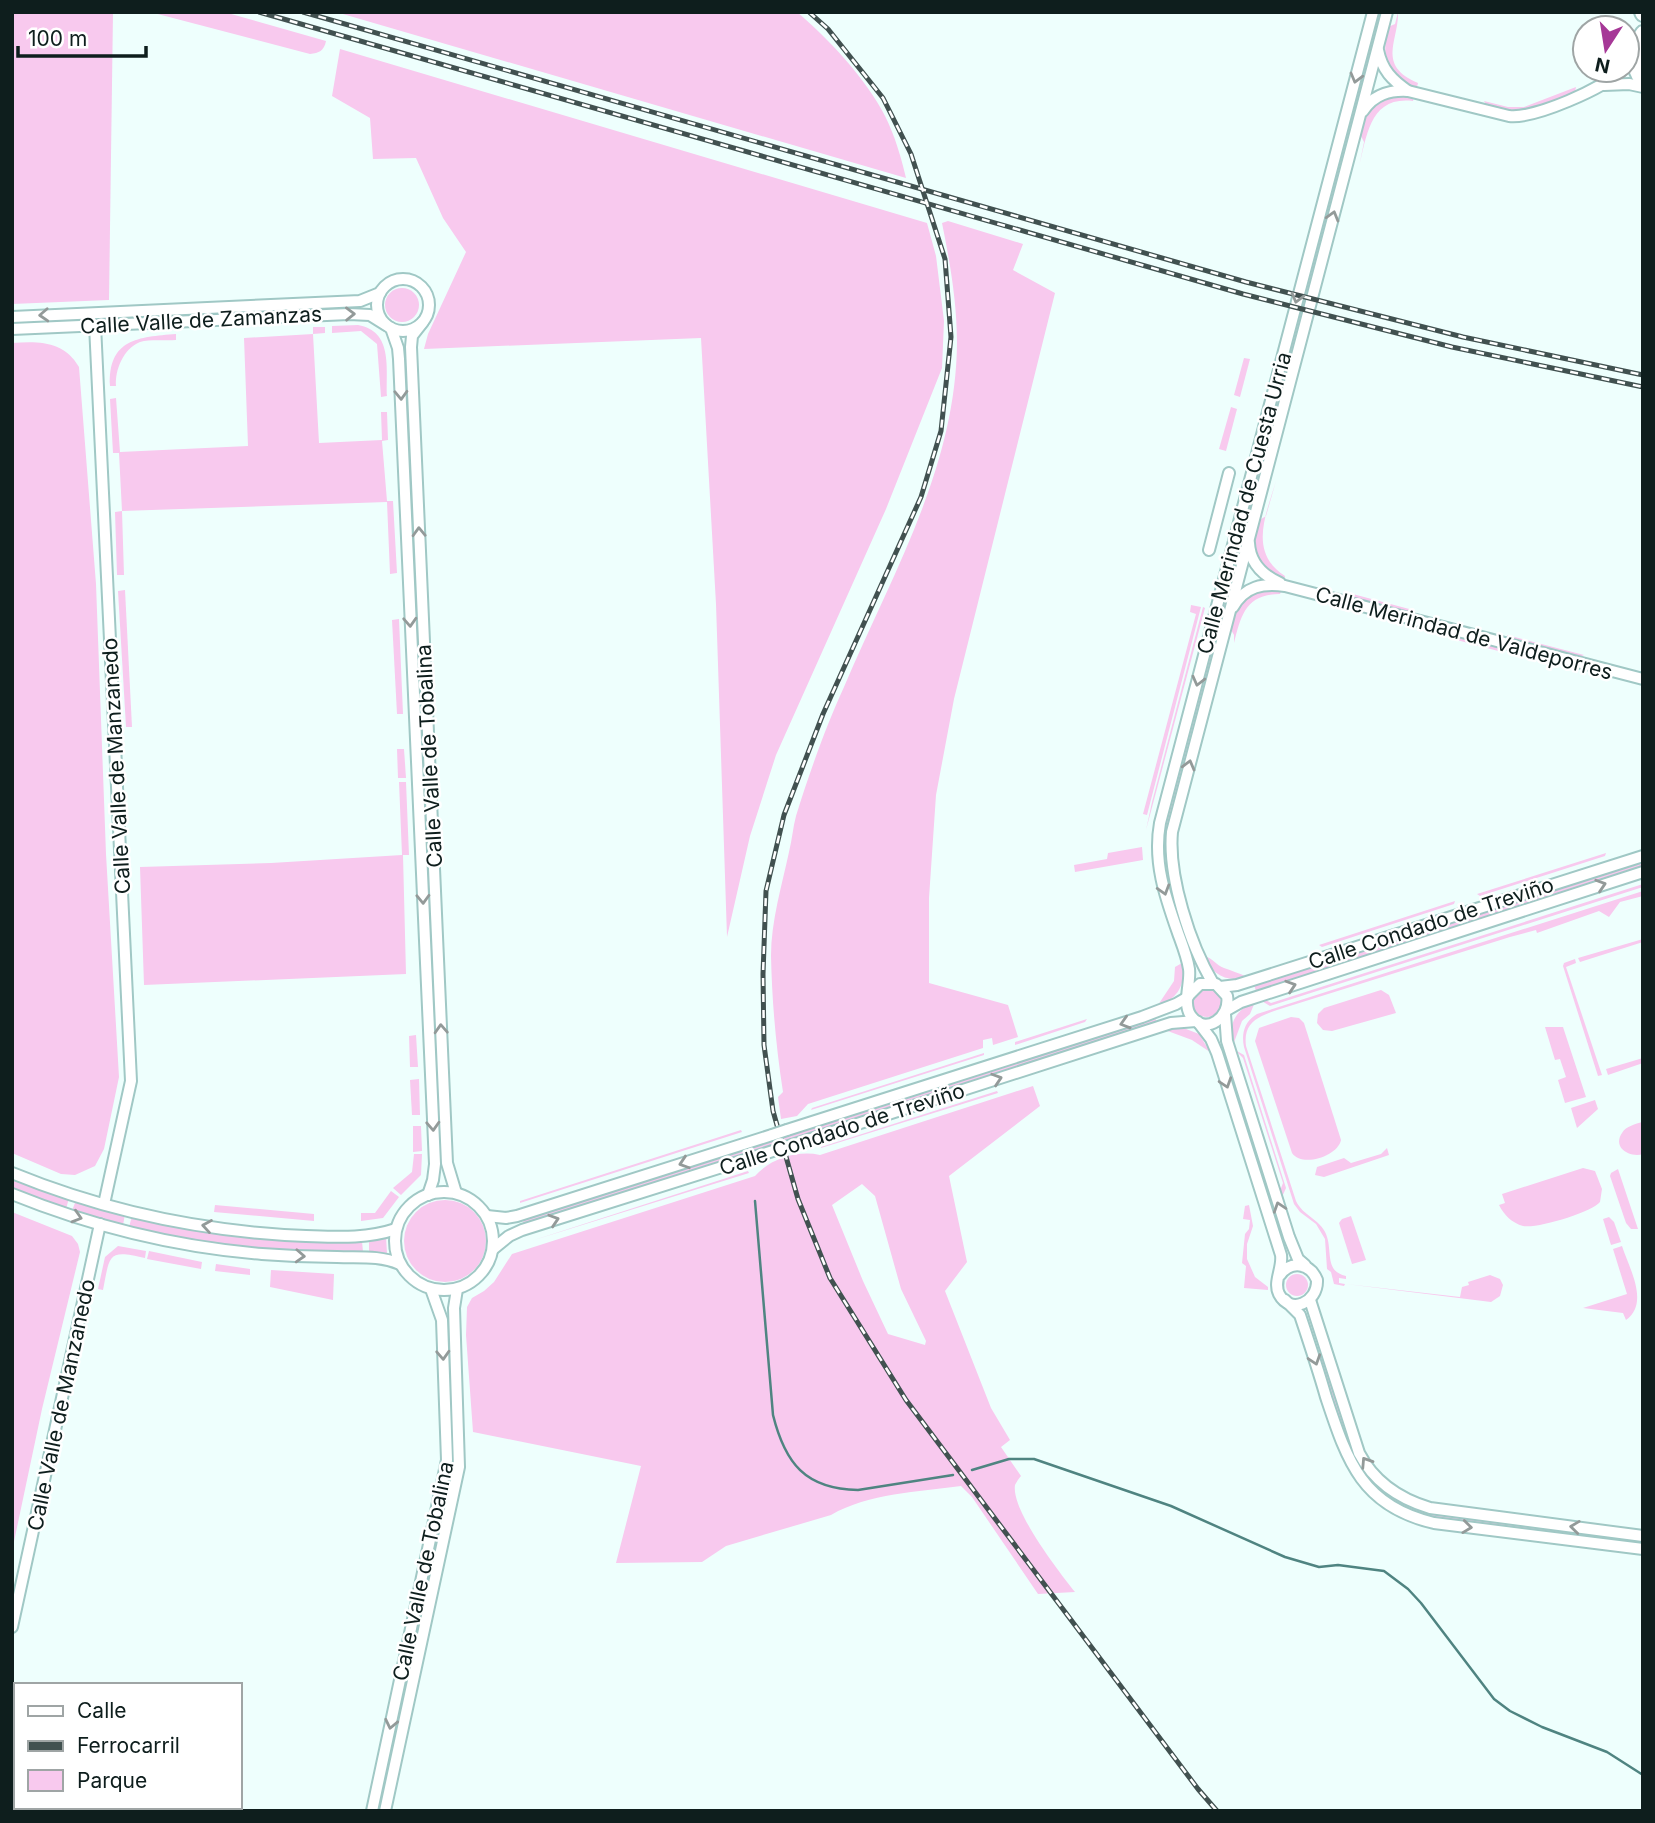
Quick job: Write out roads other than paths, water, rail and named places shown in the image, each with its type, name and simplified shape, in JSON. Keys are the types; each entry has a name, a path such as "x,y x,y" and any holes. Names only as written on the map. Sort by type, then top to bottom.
{"street":[{"name":"Calle Merindad de Cuesta Urria","path":"1188,996 1187,959 1158,866 1158,835 1373,12"},
{"name":"Calle Merindad de Cuesta Urria","path":"1216,985 1202,965 1176,886 1171,851 1177,811 1387,12"},
{"path":"1378,47 1380,60 1390,77 1408,91"},
{"path":"1359,119 1366,106 1378,96 1393,91 1408,91 1514,117 1541,112 1604,85 1643,84"},
{"path":"407,279 417,283 429,298 429,311 423,322 411,330 389,327 378,311 380,293 386,285 395,280 407,279"},
{"name":"Calle Valle de Zamanzas","path":"12,317 360,301 380,293"},
{"name":"Calle Valle de Zamanzas","path":"12,329 349,314 370,315 389,327"},
{"name":"Calle Valle de Tobalina","path":"423,322 412,336 411,347 447,1163 456,1193"},
{"name":"Calle Valle de Manzanedo","path":"95,325 131,1081 104,1204"},
{"name":"Calle Valle de Tobalina","path":"389,327 398,348 399,359 435,1164 428,1195"},
{"path":"1209,550 1229,473"},
{"name":"Calle Merindad de Valdeporres","path":"1248,540 1249,552 1257,567 1285,586"},
{"name":"Calle Merindad de Valdeporres","path":"1228,615 1237,600 1250,589 1263,585 1285,586 1643,679"},
{"name":"Calle Condado de Treviño","path":"1216,985 1237,985 1643,856"},
{"name":"Calle Condado de Treviño","path":"1226,1012 1249,999 1643,872"},
{"path":"1285,1300 1297,1304 1310,1300 1316,1290 1317,1280 1298,1259 1289,1237 1227,1041 1227,996 1216,985 1204,983 1196,986 1188,996 1189,1012 1211,1039 1224,1076 1281,1255 1282,1265 1277,1287 1285,1300 1300,1315 1348,1460 1365,1484 1406,1514 1434,1523 1643,1549"},
{"name":"Calle Condado de Treviño","path":"487,1216 506,1219 517,1216 1161,1011 1188,996"},
{"path":"1197,1021 1212,1024 1226,1012"},
{"name":"Calle Condado de Treviño","path":"493,1249 509,1236 522,1230 1161,1026 1197,1021"},
{"path":"12,1173 104,1204 177,1221 282,1235 365,1237 396,1229"},
{"path":"437,1192 456,1193 477,1204 487,1216 493,1249 482,1273 470,1283 457,1289 431,1289 418,1284 407,1275 400,1264 394,1241 396,1229 401,1216 410,1205 437,1192"},
{"path":"12,1195 100,1224 211,1248 299,1256 381,1257 400,1264"},
{"name":"Calle Valle de Manzanedo","path":"12,1627 100,1224"},
{"path":"1280,1275 1291,1266 1307,1267"},
{"name":"Calle Valle de Tobalina","path":"372,1811 447,1460 441,1316 431,1289"},
{"name":"Calle Valle de Tobalina","path":"385,1811 460,1459 454,1308 457,1289"},
{"path":"1310,1300 1357,1448 1372,1472 1400,1496 1430,1508 1643,1536"}],"waterway":[{"path":"755,1201 773,1415 791,1460 800,1470 824,1485 858,1490 953,1475"},
{"path":"972,1470 1009,1459 1034,1459 1171,1506 1285,1557 1319,1567 1338,1565 1384,1571 1421,1603 1494,1699 1510,1711 1542,1727 1607,1752 1643,1775"}],"railway":[{"path":"259,12 1243,294 1452,347 1643,387"},
{"path":"303,12 1246,282 1463,337 1643,375"},
{"path":"809,12 828,29 883,98 911,154 945,259 951,337 941,431 921,497 823,714 784,815 766,891 764,1045 773,1111 798,1199 830,1278 906,1400 1217,1811"}]}
